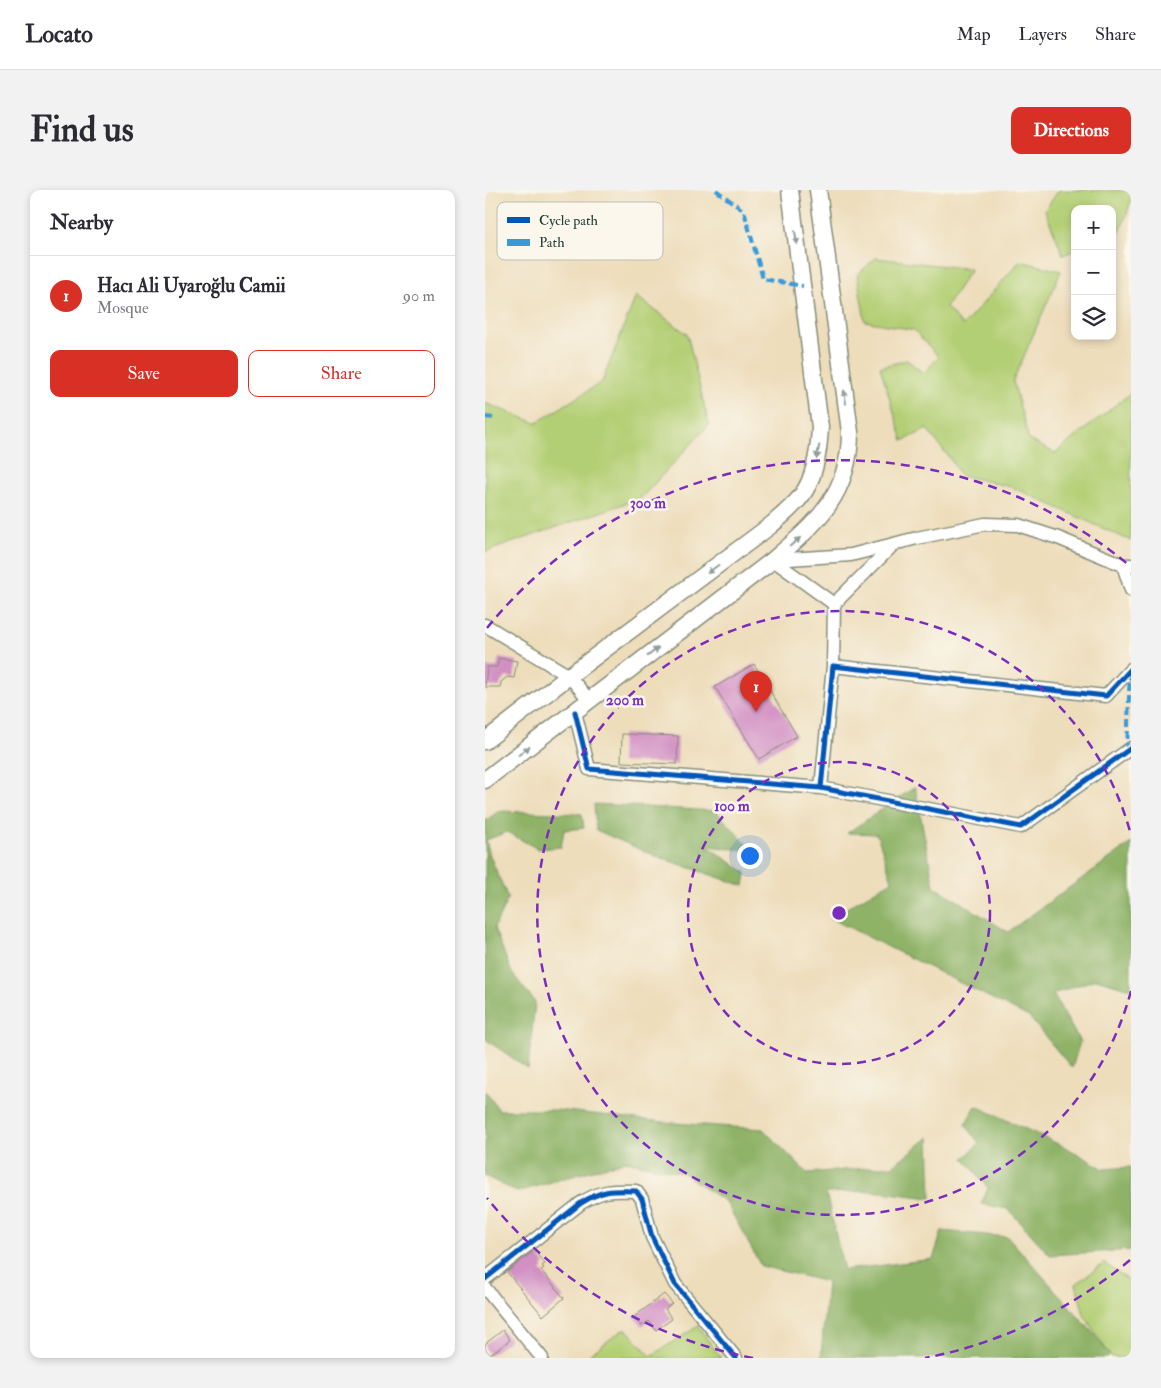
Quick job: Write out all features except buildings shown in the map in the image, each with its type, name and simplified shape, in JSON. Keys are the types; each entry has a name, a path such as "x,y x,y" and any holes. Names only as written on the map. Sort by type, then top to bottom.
{"main road":[{"path":"485,741 782,516 803,494 812,474 819,444 820,427 790,190"},
{"path":"485,780 773,560 805,533 831,502 840,486 850,450 850,432 818,190"}],"street":[{"path":"773,560 851,555 985,524 1018,525 1058,538 1127,565 1131,590"},
{"path":"821,788 833,666 833,604 895,544"},
{"path":"773,560 833,604"},
{"path":"485,625 569,676 590,700"},
{"path":"833,666 1106,696 1131,669"},
{"path":"575,712 589,769 821,788 1021,827 1131,748"},
{"path":"485,1278 581,1203 597,1193 636,1190 642,1199 652,1237 675,1284 736,1358"},
{"path":"485,1288 542,1358"}],"green space":[{"path":"1059,190 1131,190 1131,202 1120,232 1116,234 1116,205 1071,205 1071,252 1063,255 1045,210"},
{"path":"876,258 971,269 946,307 963,326 1020,261 1061,271 1013,381 1029,440 1055,453 1131,393 1131,541 1012,487 960,475 927,429 903,441 880,367 907,360 923,373 939,357 914,330 865,321 857,275"},
{"path":"636,296 687,334 709,425 641,498 485,552 485,403 536,423 602,382"},
{"path":"915,787 934,886 1008,932 1131,843 1131,989 1096,979 1053,994 1080,1042 1072,1068 1029,1017 830,918 892,881 877,834 847,833"},
{"path":"594,804 716,811 753,851 707,846 746,873 744,886 655,856 596,830"},
{"path":"499,811 582,814 584,828 564,830 561,847 538,849 507,832 486,840 490,856 508,898 494,928 512,973 535,1002 528,1069 485,1039 485,821"},
{"path":"485,1091 499,1110 557,1110 673,1123 763,1129 807,1173 892,1166 929,1137 931,1198 871,1191 826,1193 844,1270 933,1259 942,1231 1008,1237 1094,1334 1109,1354 1108,1358 821,1358 827,1282 761,1266 726,1202 683,1173 625,1161 517,1192 485,1176"},
{"path":"976,1106 1069,1149 1104,1169 1131,1167 1131,1250 1050,1255 1008,1209 981,1204 988,1188 964,1158 979,1143 965,1124"},
{"path":"1104,1263 1131,1282 1131,1358 1111,1357 1084,1315 1076,1284"},
{"path":"698,1326 721,1358 585,1358 625,1328 651,1356"}],"marked path":[{"path":"716,190 744,211 763,279 803,286"},
{"path":"485,417 494,418"},
{"path":"1127,751 1130,670"}],"cycle path":[{"path":"821,788 833,666 1106,696 1131,669"},
{"path":"575,712 589,769 821,788 1021,827 1131,748"},
{"path":"485,1279 581,1203 607,1192 636,1191 642,1199 652,1237 675,1284 736,1358"}],"place":[{"name":"Hacı Ali Uyaroğlu Camii","path":"756,712"}]}
